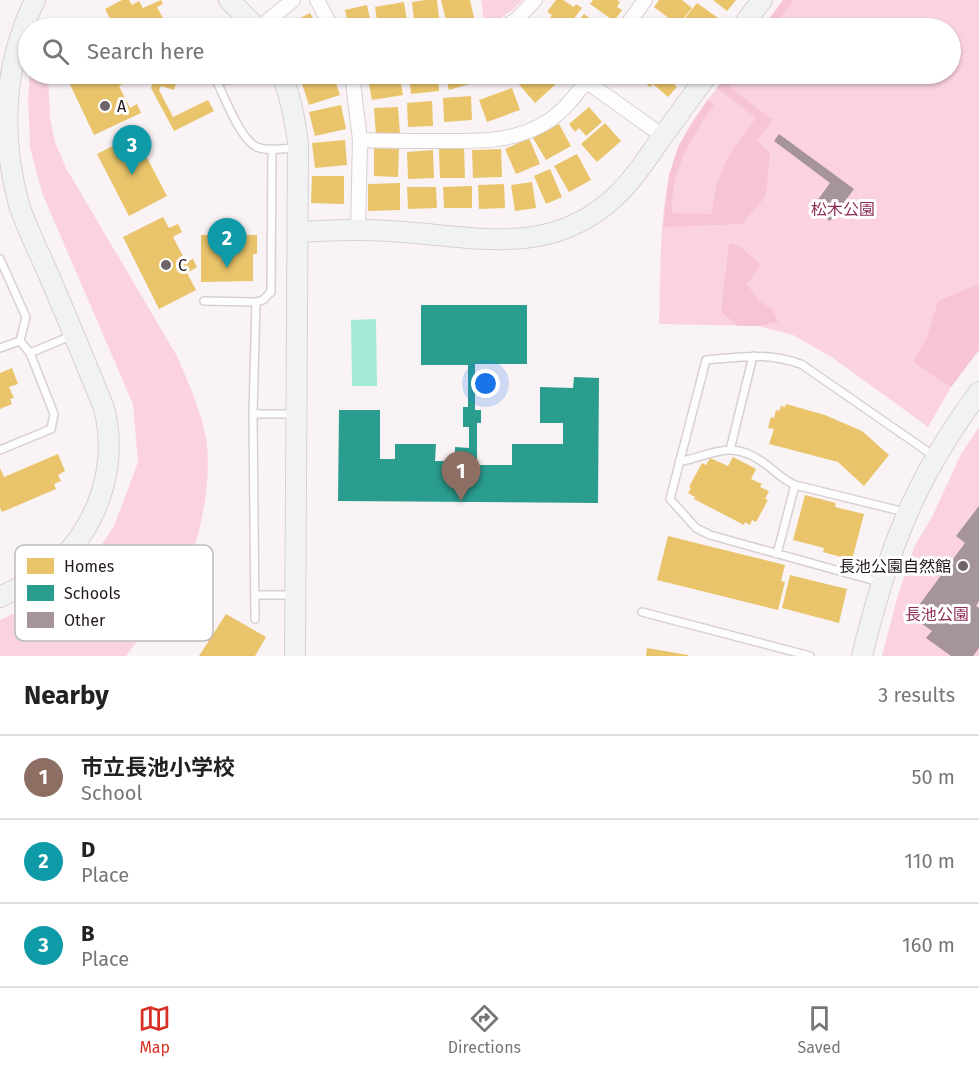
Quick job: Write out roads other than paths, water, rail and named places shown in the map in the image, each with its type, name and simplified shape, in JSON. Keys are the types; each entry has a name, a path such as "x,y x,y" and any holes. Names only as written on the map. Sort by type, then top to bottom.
{"street":[{"path":"27,18 35,0"},
{"path":"229,0 248,18"},
{"path":"270,18 293,0"},
{"path":"317,0 327,18"},
{"path":"524,18 535,0"},
{"path":"632,18 645,0"},
{"path":"748,18 762,0"},
{"path":"18,38 9,72 5,105 6,144 13,185 19,207 75,335 106,418 108,463 102,491 92,518 73,545"},
{"path":"286,84 295,117 298,148 295,656"},
{"path":"354,84 360,141 358,231"},
{"path":"360,141 478,141 515,136 532,130 559,113 570,103 581,84"},
{"path":"595,84 663,136"},
{"path":"298,232 389,231 478,240 526,238 553,233 578,223 613,199 634,175 701,84"},
{"path":"861,656 881,583 908,512 936,457 979,392"},
{"path":"0,597 15,590"}],"lane":[{"path":"217,84 245,137 257,147 298,148"},
{"path":"204,301 256,302 263,300 271,292 272,149"},
{"path":"0,259 26,317 20,340"},
{"path":"255,619 253,414 256,302"},
{"path":"30,353 75,335"},
{"path":"0,348 20,340"},
{"path":"0,450 48,431 53,425 54,414 30,353 20,340"},
{"path":"730,450 753,356"},
{"path":"881,583 710,535 696,528 670,499 706,360 753,356 775,357 801,364 936,457"},
{"path":"253,414 296,414"},
{"path":"679,462 711,453 730,450 744,451 752,454 784,481 908,512"},
{"path":"777,554 795,485"},
{"path":"255,595 295,595"},
{"path":"642,612 810,656"}],"place":[{"name":"A","path":"105,106"},
{"name":"B","path":"132,175"},
{"name":"C","path":"166,265"},
{"name":"D","path":"227,268"},
{"name":"市立長池小学校","path":"461,501"},
{"name":"長池公園自然館","path":"963,566"}],"park label":[{"name":"松木公園","path":"843,209"},
{"name":"長池公園","path":"937,614"}]}
